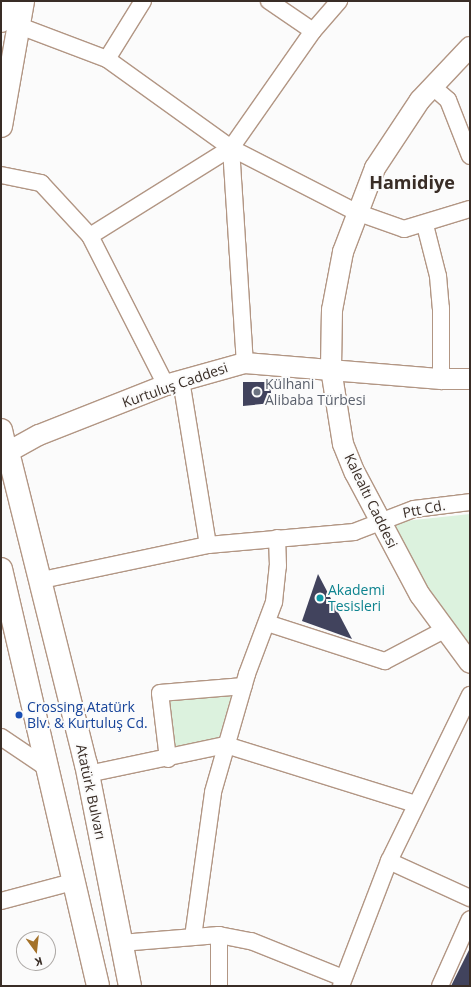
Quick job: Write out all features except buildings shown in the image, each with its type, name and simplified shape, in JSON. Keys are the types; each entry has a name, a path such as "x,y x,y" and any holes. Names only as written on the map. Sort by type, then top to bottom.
{"main road":[{"path":"1,126 9,23 5,1"},
{"path":"9,23 23,1"},
{"name":"Atatürk Bulvarı","path":"4,452 42,580 88,774 130,986"},
{"path":"1,569 46,768 98,986"}],"street":[{"path":"107,59 143,1"},
{"path":"269,1 313,31"},
{"path":"90,236 231,148 313,31 339,1"},
{"path":"9,23 107,59 231,148 356,212 404,229 424,225 470,209"},
{"name":"Kalealtı Caddesi","path":"470,47 420,100 375,168 356,212 343,252 332,310 331,369 343,444 379,521 420,595 470,663"},
{"path":"433,87 448,100 470,156"},
{"path":"231,148 244,363"},
{"path":"1,175 41,183 90,236 174,383 208,545"},
{"path":"424,225 438,276 441,308 441,380"},
{"name":"Kurtuluş Caddesi","path":"4,452 39,435 174,383 244,363 331,369 441,380 470,379"},
{"name":"Ptt Cd.","path":"42,580 208,545 354,532 379,521 414,509 470,502"},
{"path":"193,937 213,792 244,686 274,602 278,566 277,538"},
{"path":"267,623 385,661 446,629"},
{"path":"168,759 160,693 244,686"},
{"path":"121,943 219,935 251,942 342,982 389,861 415,804 470,695"},
{"path":"1,737 46,768"},
{"path":"88,774 168,759 226,745 415,804"},
{"path":"389,861 470,898"},
{"path":"1,901 73,882"},
{"path":"440,986 470,919"},
{"path":"219,935 219,986"}],"green space":[{"path":"470,514 470,648 430,598 386,523"},
{"path":"232,693 219,738 174,750 169,700"}],"place":[{"name":"Külhani Alibaba Türbesi","path":"257,392"},
{"name":"Akademi Tesisleri","path":"320,598"},
{"name":"Crossing Atatürk Blv. & Kurtuluş Cd.","path":"19,715"}],"district":[{"name":"Hamidiye","path":"412,182"}]}
